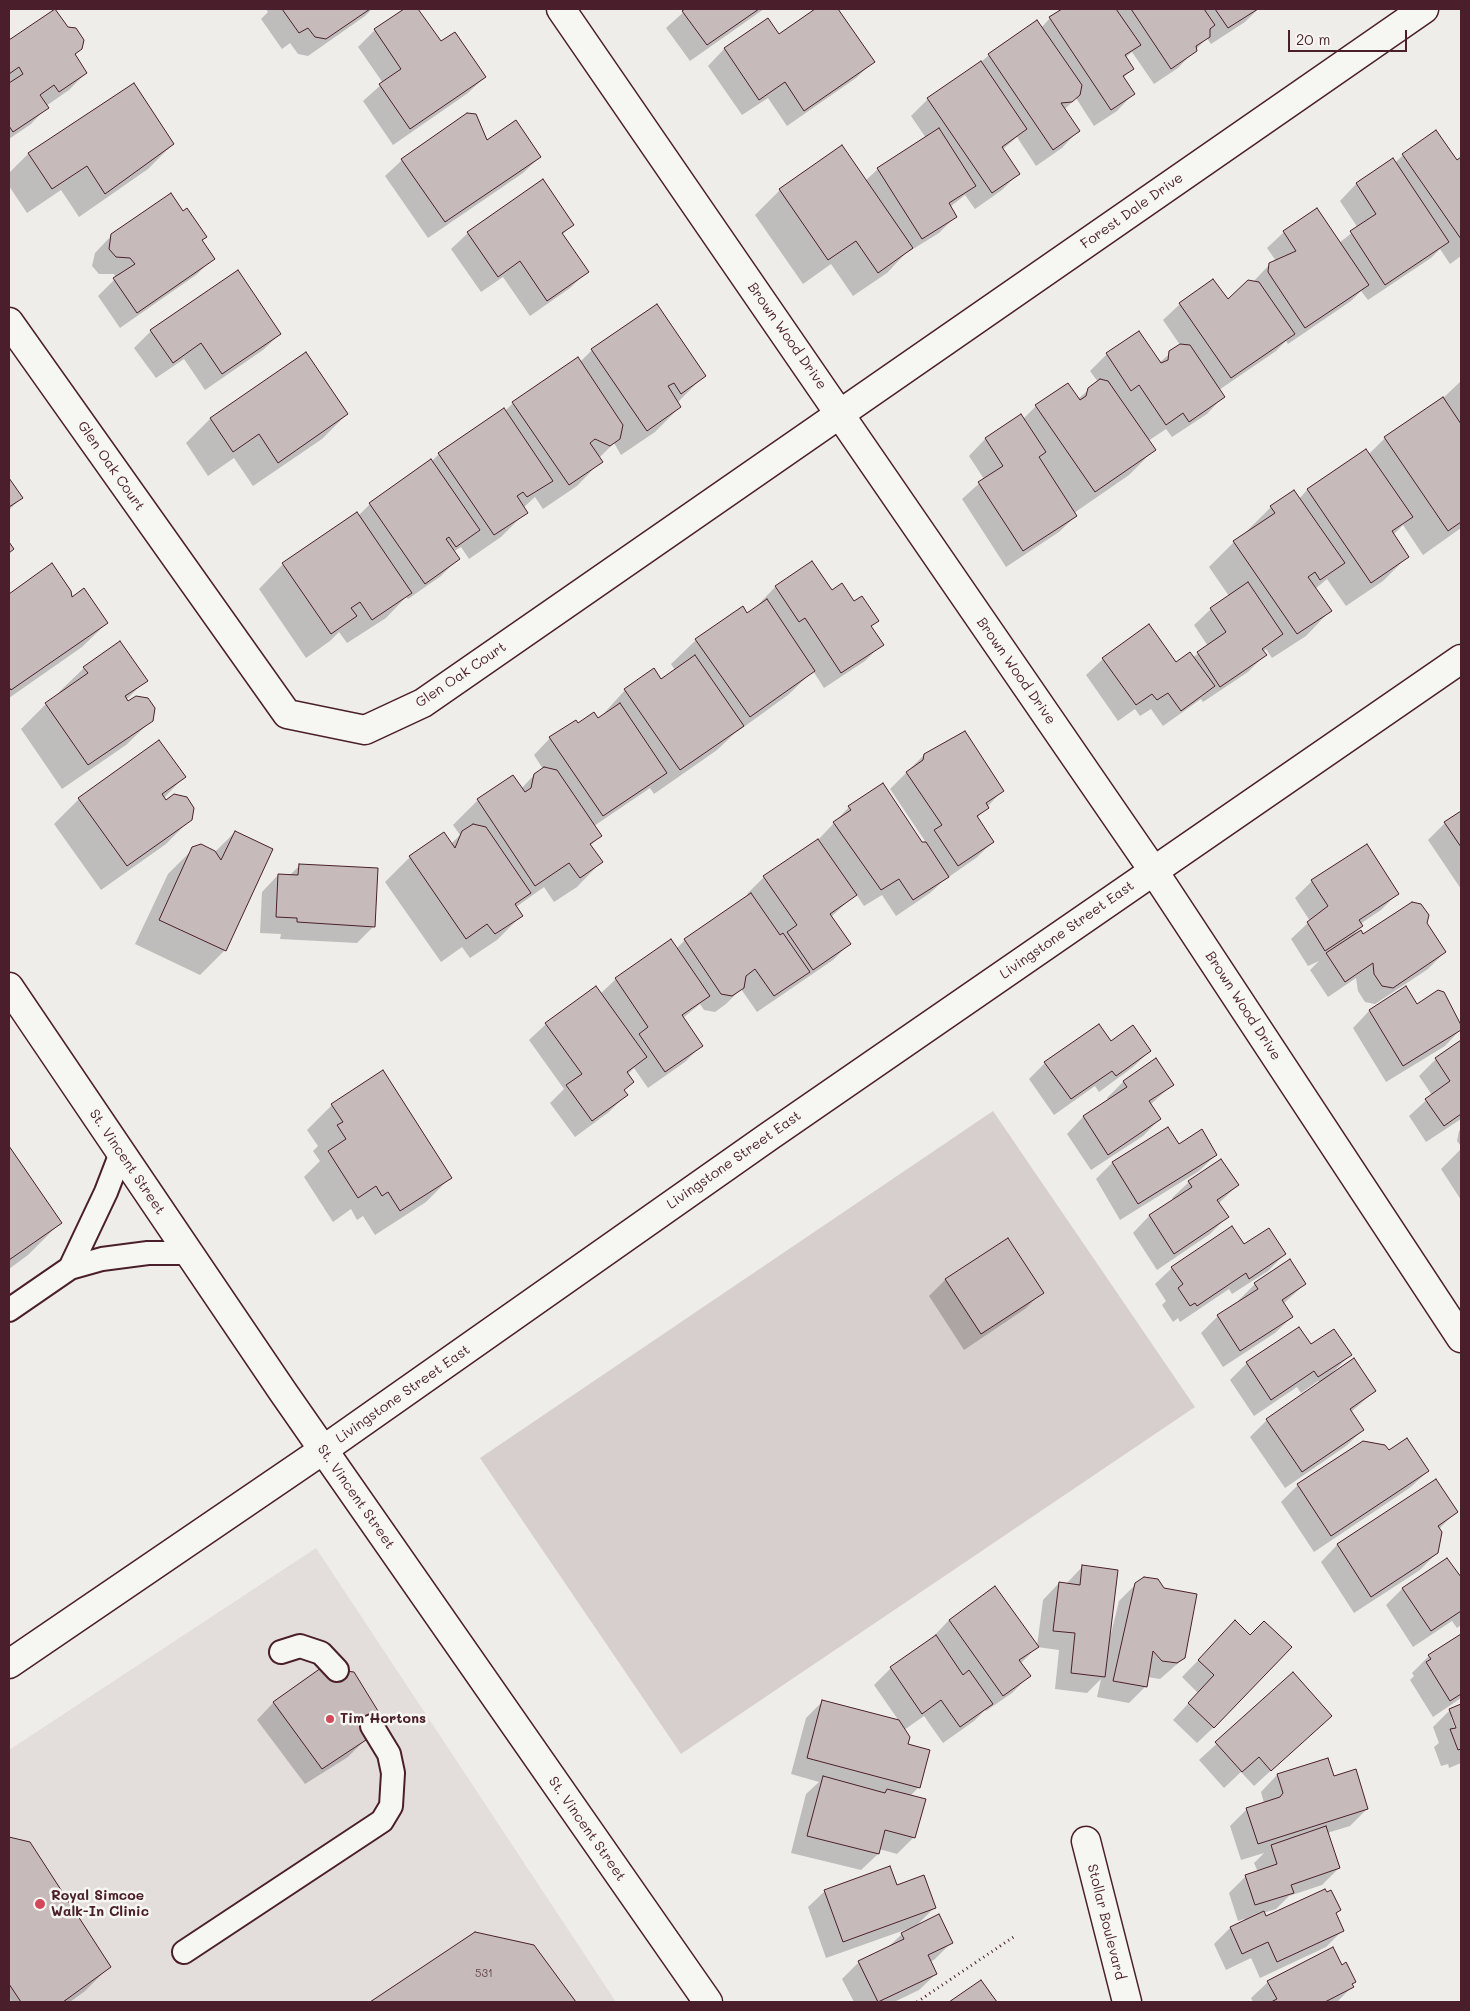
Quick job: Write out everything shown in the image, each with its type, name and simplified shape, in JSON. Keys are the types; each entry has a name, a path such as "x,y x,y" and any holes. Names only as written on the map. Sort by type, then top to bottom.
{"street":[{"name":"Brown Wood Drive","path":"561,9 1153,870 1461,1338"},
{"name":"Forest Dale Drive","path":"840,413 1424,9"},
{"name":"Glen Oak Court","path":"9,322 286,714 365,730 424,703 840,413"},
{"name":"Livingstone Street East","path":"9,1664 323,1450 732,1161 1461,659"},
{"name":"St. Vincent Street","path":"9,987 323,1450 708,2002"},
{"name":"Stollar Boulevard","path":"1086,1841 1126,2002"}],"lane":[{"path":"70,1268 106,1192 121,1153"},
{"path":"9,1310 70,1268 102,1259 148,1253 189,1253"},
{"path":"280,1652 300,1646 322,1653 337,1670"},
{"path":"184,1952 382,1821 391,1806 393,1774 389,1754 372,1726"}],"path":[{"path":"917,2002 1015,1936"}],"shaded area":[{"path":"993,1111 1195,1407 681,1754 480,1458"},
{"path":"316,1548 616,2002 13,2002 9,1996 9,1750"}],"building":[{"path":"55,9 68,27 76,28 84,40 82,49 75,54 87,73 59,92 54,85 40,95 49,108 13,132 9,126 9,83 23,74 19,67 9,74 9,40"},
{"path":"282,9 370,9 326,39 315,37 308,28 299,33"},
{"path":"404,9 418,9 441,41 455,32 486,77 410,129 379,84 401,69 374,29"},
{"path":"685,9 759,9 707,45 682,11"},
{"path":"815,9 838,9 875,62 804,111 785,82 759,100 724,48 768,18 779,34"},
{"path":"1062,9 1116,9 1141,45 1125,55 1134,69 1123,76 1135,94 1111,110 1049,17"},
{"path":"1131,9 1204,9 1215,25 1210,29 1210,37 1196,46 1197,51 1171,69"},
{"path":"1215,9 1258,9 1228,28"},
{"path":"1037,20 1082,85 1080,95 1072,102 1061,103 1080,131 1053,150 988,54"},
{"path":"981,61 1027,129 1002,147 1020,174 992,193 927,98"},
{"path":"134,83 174,144 105,194 87,166 52,189 28,153"},
{"path":"467,113 476,114 487,140 516,120 541,157 445,222 401,159"},
{"path":"939,128 976,186 949,203 957,217 922,239 877,168"},
{"path":"1436,130 1457,160 1461,157 1461,239 1402,154"},
{"path":"842,145 913,248 878,273 856,241 828,260 779,189"},
{"path":"1393,158 1449,242 1385,285 1350,231 1376,214 1356,183"},
{"path":"543,179 574,225 562,233 589,272 547,301 520,261 498,277 467,232"},
{"path":"171,193 183,211 187,208 207,237 202,240 215,259 137,313 113,278 135,264 130,258 116,257 109,249 111,234"},
{"path":"1317,208 1369,285 1305,328 1268,272 1269,263 1296,251 1283,231"},
{"path":"238,270 281,334 222,374 201,343 173,363 150,330"},
{"path":"1213,279 1228,299 1248,280 1259,282 1295,334 1231,378 1179,303"},
{"path":"657,304 706,376 681,394 674,383 668,386 681,407 647,431 591,349"},
{"path":"1139,331 1161,363 1168,360 1169,351 1180,344 1190,345 1225,397 1189,422 1183,413 1166,425 1139,385 1131,391 1106,353"},
{"path":"306,352 348,414 278,463 259,434 233,452 210,418"},
{"path":"578,357 623,425 620,439 610,446 595,439 590,443 603,462 569,485 512,402"},
{"path":"1100,379 1108,381 1156,450 1095,492 1035,405 1068,383 1080,400 1086,396 1088,388"},
{"path":"1443,397 1461,424 1461,522 1448,531 1384,437"},
{"path":"504,408 553,481 527,497 523,492 517,496 528,513 494,535 438,453"},
{"path":"1021,414 1046,452 1039,457 1077,516 1023,551 978,482 1003,466 985,438"},
{"path":"1366,449 1413,517 1392,531 1409,557 1371,583 1307,489"},
{"path":"431,459 480,530 456,547 449,537 446,539 460,559 425,584 369,503"},
{"path":"9,478 23,498 9,507"},
{"path":"1294,490 1345,563 1320,580 1315,572 1308,577 1332,611 1297,634 1233,541 1275,513 1270,506"},
{"path":"357,512 412,593 372,620 360,602 351,608 357,616 331,634 282,563"},
{"path":"9,542 14,549 9,553"},
{"path":"812,561 832,590 842,583 854,601 862,596 879,621 871,626 884,645 841,673 805,618 799,622 775,586"},
{"path":"52,563 71,591 72,597 84,588 108,623 11,690 9,687 9,594"},
{"path":"1248,582 1283,634 1262,649 1267,655 1220,687 1197,652 1226,632 1210,608"},
{"path":"767,599 815,671 750,717 695,639 743,606 747,613"},
{"path":"1149,624 1176,662 1190,652 1215,686 1181,711 1168,693 1157,700 1152,694 1136,705 1102,658"},
{"path":"120,641 148,681 125,696 128,701 136,696 148,698 155,708 153,721 88,765 45,703 88,673 83,667"},
{"path":"695,655 744,726 680,770 624,689 654,668 661,679"},
{"path":"620,703 667,773 603,816 549,737 576,720 578,723 594,712 598,718"},
{"path":"965,731 1004,791 986,803 989,808 977,816 994,842 958,866 934,830 942,825 906,772 923,760 924,754"},
{"path":"159,740 186,777 162,794 166,800 174,794 187,797 194,808 192,820 127,866 78,798"},
{"path":"544,767 557,770 602,836 590,844 603,862 580,878 569,863 535,886 477,799 513,775 525,792 531,788 534,774"},
{"path":"883,783 922,842 926,842 949,877 913,900 899,879 881,890 833,822 851,810 848,806"},
{"path":"1461,811 1461,847 1444,822"},
{"path":"473,824 486,827 531,893 515,904 523,916 495,934 487,924 466,939 409,856 444,832 455,848 462,831"},
{"path":"235,831 273,849 226,951 159,920 192,847 201,844 215,851 221,860"},
{"path":"818,839 857,895 830,914 851,944 813,970 787,932 797,925 763,876"},
{"path":"1367,844 1399,894 1359,920 1363,926 1325,951 1307,922 1328,906 1311,880"},
{"path":"299,864 378,868 375,927 297,922 297,918 276,917 278,874 298,875"},
{"path":"751,893 780,935 783,933 810,972 774,996 755,969 746,976 744,988 732,996 721,994 684,939"},
{"path":"1412,902 1421,904 1429,915 1427,923 1446,952 1393,988 1382,986 1374,974 1373,963 1345,982 1326,953 1361,930 1363,934"},
{"path":"671,939 710,996 682,1015 703,1046 665,1072 639,1034 648,1027 615,978"},
{"path":"596,986 647,1057 627,1072 634,1082 624,1090 628,1095 592,1121 566,1085 582,1074 545,1023"},
{"path":"1406,986 1417,1004 1438,990 1444,992 1461,1025 1461,1030 1403,1066 1369,1010"},
{"path":"1099,1024 1111,1041 1133,1025 1151,1051 1116,1076 1112,1071 1071,1099 1044,1062"},
{"path":"1461,1040 1461,1114 1444,1126 1425,1099 1450,1081 1435,1058"},
{"path":"1156,1058 1174,1085 1149,1101 1161,1119 1108,1155 1083,1116 1127,1087 1123,1081"},
{"path":"383,1070 452,1178 400,1211 388,1192 382,1196 376,1186 358,1198 328,1151 346,1139 337,1125 343,1122 331,1104"},
{"path":"1168,1127 1179,1144 1202,1129 1217,1155 1138,1204 1112,1162"},
{"path":"9,1146 62,1223 9,1260"},
{"path":"1221,1159 1239,1185 1217,1200 1229,1217 1174,1254 1149,1215 1192,1187 1188,1181"},
{"path":"1232,1226 1244,1244 1269,1228 1286,1254 1249,1279 1246,1273 1197,1306 1195,1303 1190,1306 1178,1288 1183,1284 1171,1267"},
{"path":"1008,1238 1044,1293 981,1334 945,1279"},
{"path":"1290,1259 1306,1284 1282,1300 1293,1317 1240,1351 1217,1315 1258,1289 1254,1283"},
{"path":"1299,1327 1311,1344 1334,1329 1352,1355 1318,1377 1314,1371 1271,1400 1246,1362"},
{"path":"1354,1358 1376,1391 1350,1409 1364,1430 1302,1472 1266,1419"},
{"path":"1407,1438 1429,1471 1331,1536 1297,1484 1363,1441 1385,1445 1389,1450"},
{"path":"1436,1479 1458,1512 1438,1526 1442,1532 1438,1553 1371,1597 1337,1544"},
{"path":"1447,1558 1461,1577 1461,1611 1431,1631 1402,1588"},
{"path":"1082,1565 1118,1570 1105,1677 1071,1673 1075,1633 1053,1631 1059,1582 1080,1585"},
{"path":"1144,1577 1158,1579 1164,1588 1197,1594 1185,1658 1177,1663 1162,1661 1153,1651 1147,1687 1113,1681 1135,1583"},
{"path":"995,1586 1039,1647 1019,1660 1031,1676 1003,1696 949,1620"},
{"path":"1235,1620 1250,1635 1264,1621 1292,1647 1214,1728 1188,1703 1214,1675 1198,1660"},
{"path":"1461,1634 1461,1694 1450,1701 1426,1662 1431,1659 1428,1655"},
{"path":"936,1635 963,1675 969,1670 993,1704 960,1727 941,1700 922,1714 890,1667"},
{"name":"Tim Hortons","path":"321,1668 354,1672 378,1711 366,1740 322,1769 273,1702"},
{"path":"1293,1672 1332,1716 1271,1771 1259,1757 1242,1772 1215,1742"},
{"path":"822,1700 899,1720 910,1737 908,1744 930,1750 920,1788 807,1758"},
{"path":"1461,1704 1461,1749 1458,1750 1450,1729 1456,1728 1449,1709"},
{"path":"1328,1758 1334,1776 1356,1769 1368,1809 1258,1844 1246,1808 1280,1797 1283,1793 1277,1774"},
{"path":"823,1776 885,1793 887,1789 926,1799 915,1838 885,1830 879,1854 807,1836"},
{"path":"1326,1826 1340,1868 1291,1885 1294,1893 1255,1905 1245,1875 1277,1864 1271,1845"},
{"name":"Royal Simcoe Walk-In Clinic","path":"9,1837 30,1842 111,1967 63,2002 21,2002 9,1984"},
{"path":"890,1866 897,1885 924,1875 936,1908 843,1942 824,1890"},
{"path":"1325,1889 1327,1892 1331,1890 1341,1910 1336,1913 1344,1931 1277,1962 1268,1942 1242,1954 1230,1927 1264,1911 1266,1916"},
{"path":"939,1914 953,1943 928,1955 937,1974 878,2002 858,1961 904,1939 901,1933"},
{"path":"475,1932 534,1945 576,2002 370,2002"},
{"path":"1333,1947 1342,1965 1346,1962 1356,1982 1352,1984 1354,1987 1325,2002 1271,2002 1277,1999 1267,1981"},
{"path":"981,1980 997,2002 949,2002"}],"place":[{"name":"Tim Hortons","path":"330,1719"},
{"name":"Royal Simcoe Walk-In Clinic","path":"40,1904"}]}
